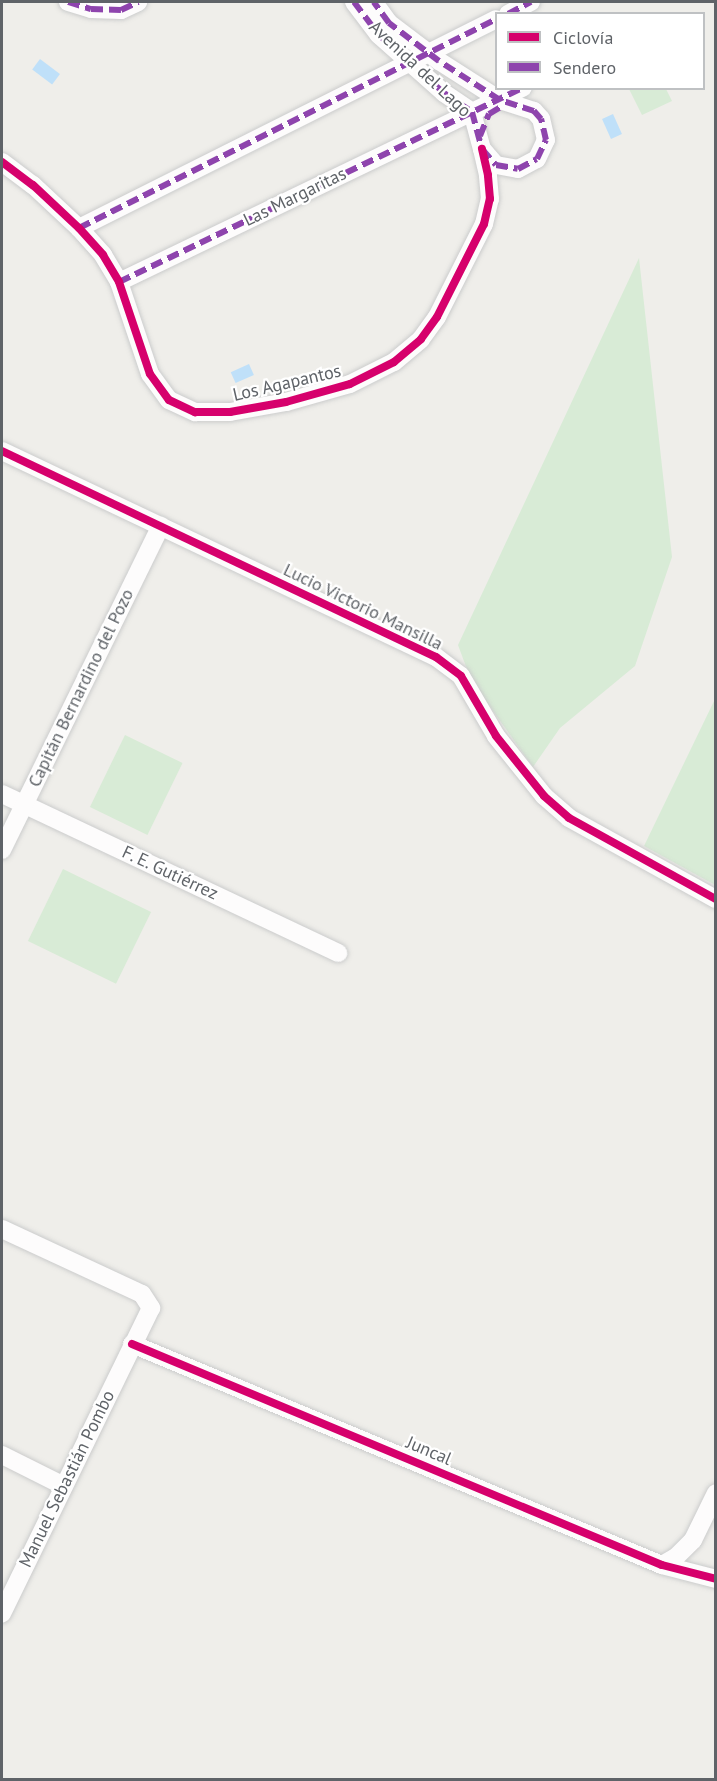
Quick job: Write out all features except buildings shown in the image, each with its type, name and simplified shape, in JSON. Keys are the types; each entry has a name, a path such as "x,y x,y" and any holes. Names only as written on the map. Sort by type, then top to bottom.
{"street":[{"path":"68,2 91,9 121,10 138,2"},
{"name":"Avenida del Lago","path":"354,2 379,35 409,63 472,112 481,144 496,165 507,169 528,166 543,150 545,129 541,119 534,111 498,90"},
{"name":"Avenida del Lago","path":"374,2 389,23 429,54 495,88"},
{"path":"512,12 531,2"},
{"path":"79,228 495,20"},
{"name":"Avenida del Lago","path":"481,144 483,122 489,114 512,97"},
{"name":"Las Margaritas","path":"119,282 472,112 512,97"},
{"name":"Los Agapantos","path":"2,162 33,185 79,228 103,255 119,282 150,374 169,400 195,412 242,410 286,402 350,384 394,362 421,339 437,317 484,224 490,199 488,175 481,144"},
{"name":"Lucio Victorio Mansilla","path":"2,451 436,657 461,676 496,736 544,796 569,818 716,899"},
{"name":"Capitán Bernardino del Pozo","path":"2,850 161,526"},
{"name":"F. E. Gutiérrez","path":"2,794 338,953"},
{"path":"2,1229 142,1294 151,1308 132,1344"},
{"name":"Manuel Sebastián Pombo","path":"2,1614 132,1344"},
{"name":"Juncal","path":"132,1344 662,1565 716,1579"},
{"path":"2,1455 64,1486"},
{"path":"662,1565 676,1557 693,1540 716,1493"}],"green space":[{"path":"630,90 666,90 672,101 642,115"},
{"path":"639,258 672,557 635,666 560,728 533,767 471,680 458,645"},
{"path":"715,699 715,885 644,846"},
{"path":"125,735 183,763 147,835 90,807"},
{"path":"63,869 151,912 116,984 28,941"}],"water":[{"path":"40,59 60,74 52,84 32,69"},
{"path":"613,114 622,134 611,139 602,119"},
{"path":"249,364 254,375 236,383 231,372"}],"marked path":[{"path":"68,2 91,9 121,10 138,2"},
{"path":"354,2 379,35 444,93 472,112 482,149 496,165 518,169 537,159 546,140 541,119 534,111 500,100 439,61 389,23 374,2"},
{"path":"512,12 531,2"},
{"path":"79,228 495,20"},
{"path":"119,282 519,90"},
{"path":"480,136 489,114 504,105"}],"cycle path":[{"path":"2,162 33,185 79,228 103,255 119,282 150,374 169,400 195,412 230,412 286,402 350,384 394,362 421,339 437,317 484,224 490,199 488,175 482,149"},
{"path":"2,451 436,657 461,676 496,736 544,796 569,818 716,899"},
{"path":"132,1344 662,1565 716,1579"}]}
